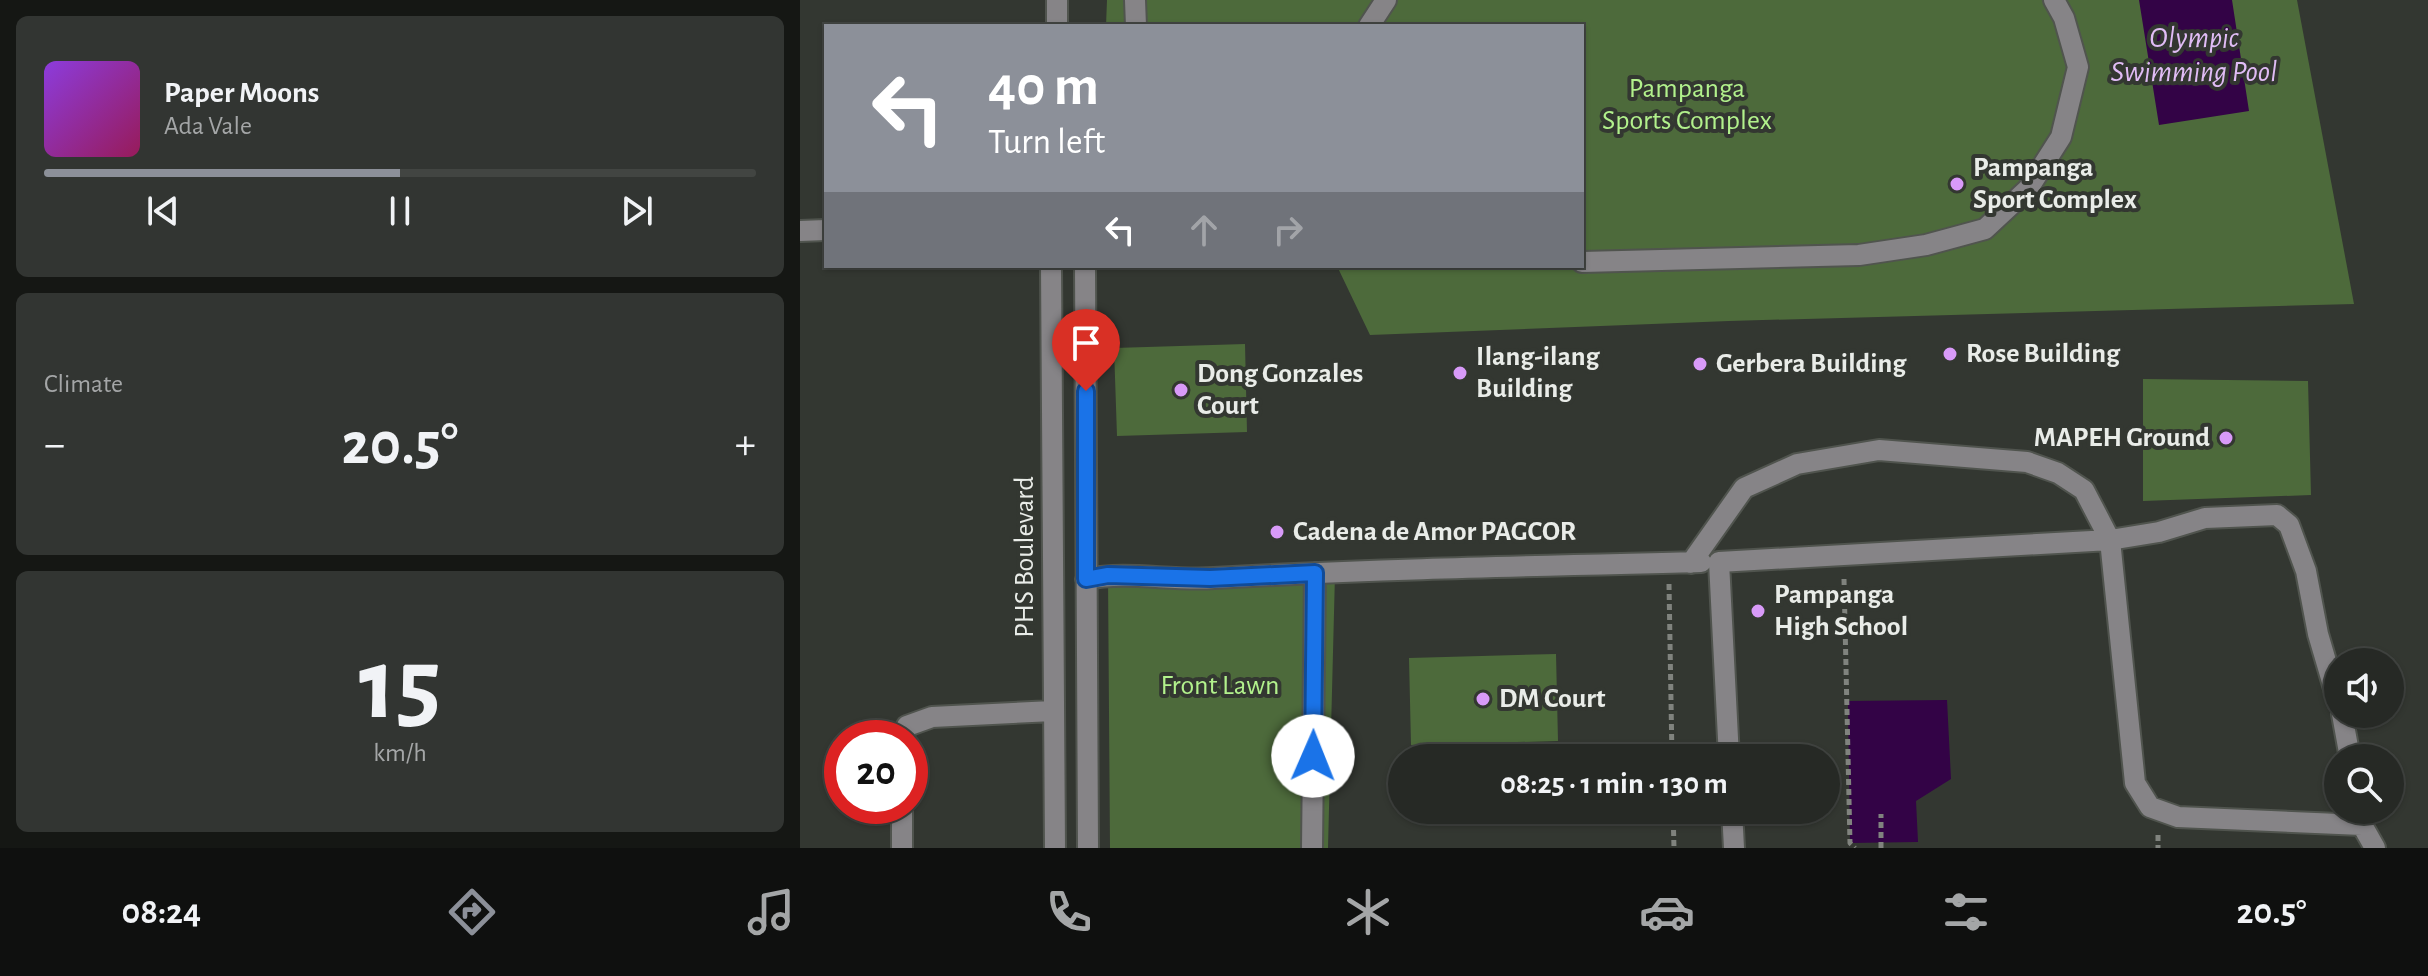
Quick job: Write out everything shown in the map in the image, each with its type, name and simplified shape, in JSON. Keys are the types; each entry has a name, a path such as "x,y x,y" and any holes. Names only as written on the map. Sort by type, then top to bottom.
{"street":[{"path":"1057,0 1057,24"},
{"path":"1135,0 1136,24"},
{"path":"1370,24 1386,0"},
{"path":"1584,262 1859,255 1926,245 1985,229 2028,189 2061,137 2078,67 2064,18 2054,0"},
{"path":"800,231 824,230"},
{"name":"PHS Boulevard","path":"1051,268 1055,848"},
{"path":"1085,268 1088,848"},
{"path":"1691,563 1744,488 1797,464 1879,450 2027,462 2058,473 2084,490 2110,540 2135,783 2150,807 2178,817 2324,818"},
{"path":"1086,579 1108,575 1210,578 1844,556 2110,540 2159,532 2205,518 2277,515 2289,525 2306,571 2324,654"},
{"path":"1719,562 1728,744"},
{"path":"1312,848 1315,573"},
{"path":"924,720 932,717 1053,711"},
{"path":"902,824 902,848"},
{"path":"1733,824 1734,848"},
{"path":"2364,824 2375,848"}],"path":[{"path":"1844,556 1850,843 1855,848"},
{"path":"1668,563 1672,744"},
{"path":"1881,814 1881,848"},
{"path":"1673,824 1674,848"}],"green space":[{"name":"Pampanga Sport Complex","path":"1107,0 2297,0 2354,304 1729,321 1370,335 1338,268 1584,268 1584,24 1106,24"},
{"name":"Dong Gonzales Court","path":"1245,344 1247,432 1117,436 1114,348"},
{"name":"MAPEH Ground","path":"2143,379 2308,381 2311,495 2143,501"},
{"name":"Front Lawn","path":"1335,574 1328,848 1110,848 1108,575"},
{"name":"DM Court","path":"1556,654 1558,741 1411,744 1409,658"}],"water":[{"name":"Olympic Swimming Pool","path":"2139,0 2232,0 2249,111 2159,125"},
{"path":"1947,700 1951,779 1916,801 1918,842 1850,843 1848,701"}],"place":[{"name":"Pampanga Sport Complex","path":"1957,184"},
{"name":"Rose Building","path":"1950,354"},
{"name":"Gerbera Building","path":"1700,364"},
{"name":"Ilang-ilang Building","path":"1460,373"},
{"name":"Dong Gonzales Court","path":"1181,390"},
{"name":"MAPEH Ground","path":"2226,438"},
{"name":"Cadena de Amor PAGCOR","path":"1277,532"},
{"name":"Pampanga High School","path":"1758,611"},
{"name":"DM Court","path":"1483,699"}],"route":[{"path":"1086,391 1086,579 1108,575 1182,579 1315,573 1313,756"}],"park label":[{"name":"Pampanga Sports Complex","path":"1687,105"}]}
